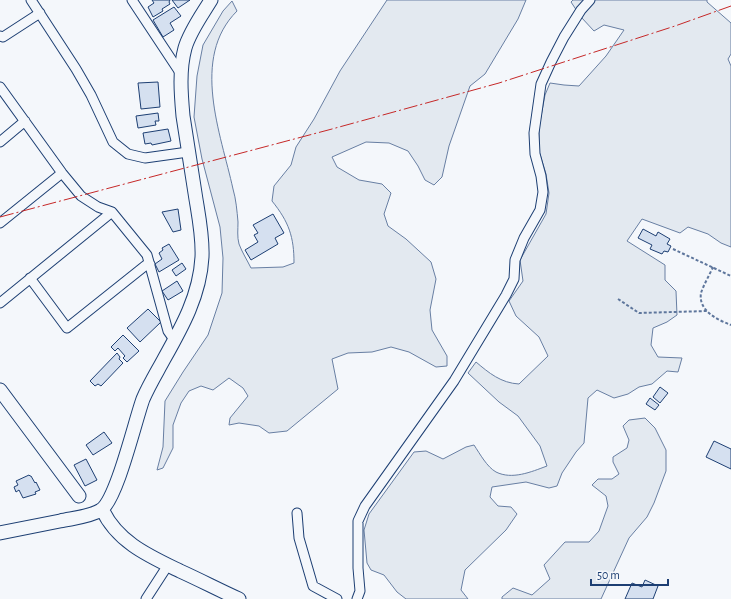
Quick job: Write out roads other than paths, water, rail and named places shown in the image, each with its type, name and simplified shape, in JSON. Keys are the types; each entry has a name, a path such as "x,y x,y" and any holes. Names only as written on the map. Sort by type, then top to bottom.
{"street":[{"path":"31,0 76,69 91,95 113,142 128,154 145,158 188,152"},
{"path":"132,0 181,74"},
{"path":"0,532 87,516 102,509 109,500 117,482 137,415 147,389 175,341 190,311 196,291 202,257 199,217 188,152 182,100 181,74 185,48 196,24 211,0"},
{"path":"357,599 360,591 358,568 358,521 366,506 454,381 506,295 514,279 515,260 524,238 540,210 543,192 541,176 535,154 534,133 542,84 564,37 581,10 590,0"},
{"path":"0,36 3,37 40,13"},
{"path":"0,87 62,173 81,196 98,207 112,212 147,255 168,331 175,341"},
{"path":"0,142 25,121"},
{"path":"0,223 62,173"},
{"path":"0,302 112,212"},
{"path":"30,278 67,328 146,265 150,264"},
{"path":"0,390 79,496"},
{"path":"102,509 111,526 129,543 145,554 239,599"},
{"path":"297,513 298,538 313,586 337,599"},
{"path":"146,599 168,565"}]}
